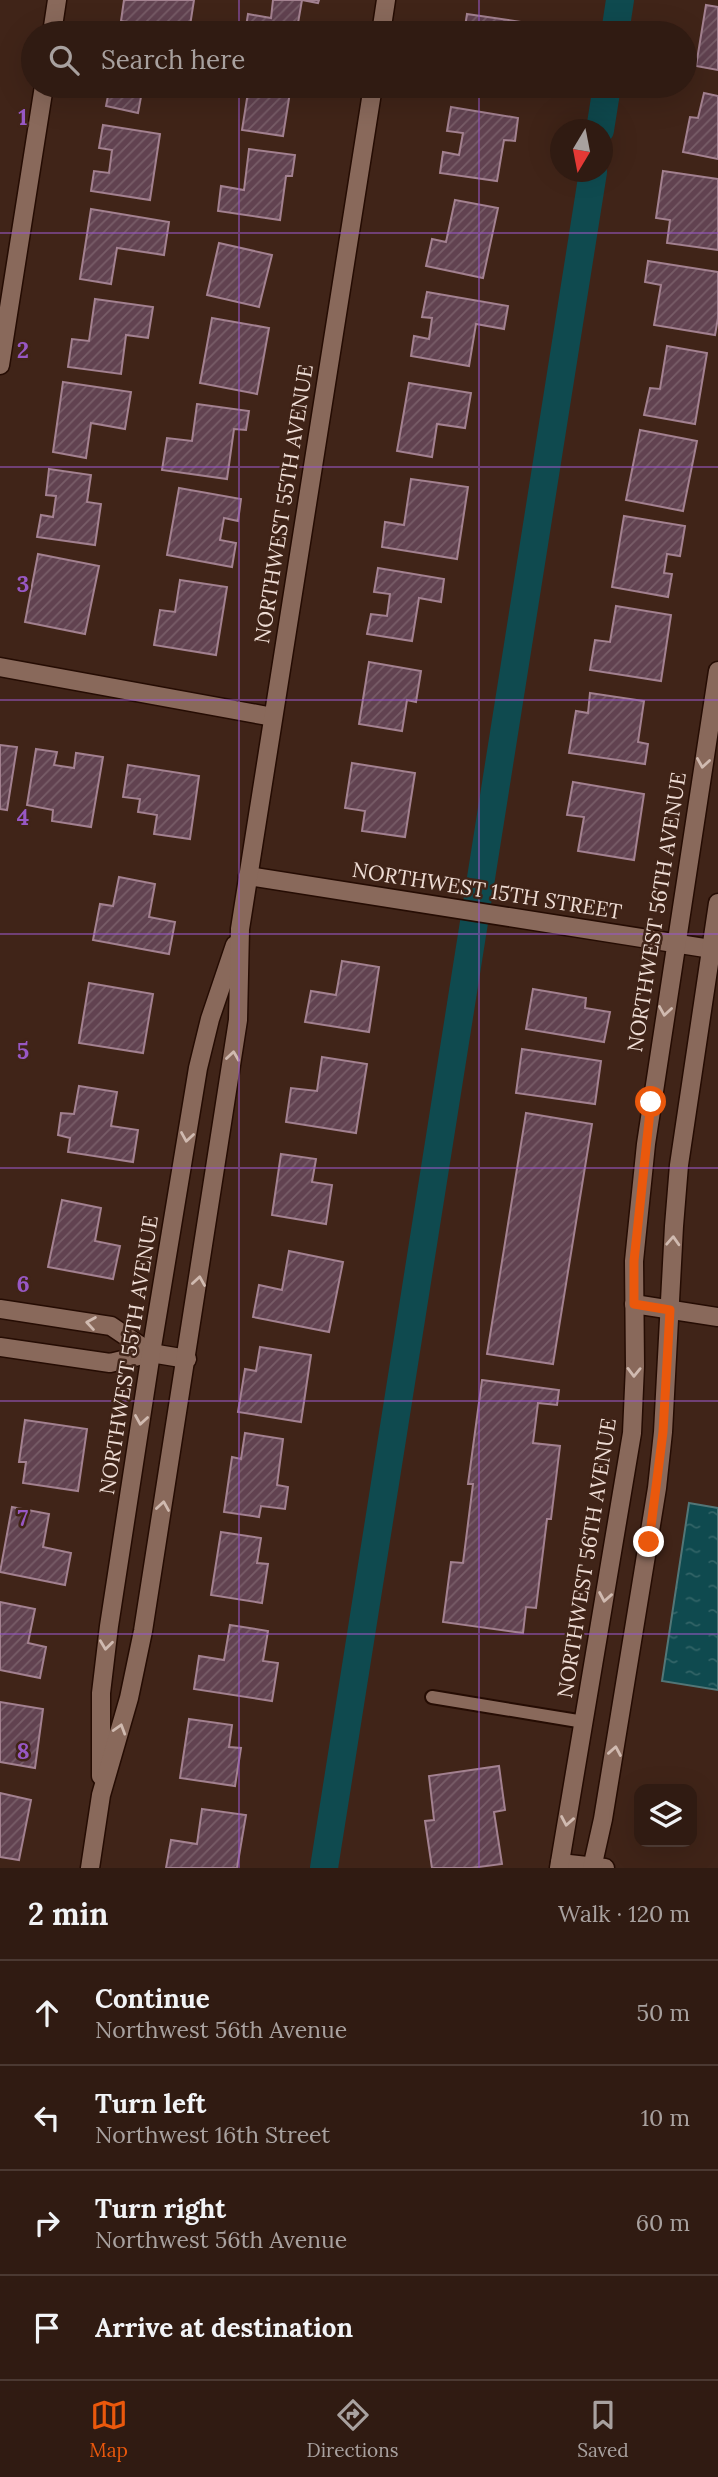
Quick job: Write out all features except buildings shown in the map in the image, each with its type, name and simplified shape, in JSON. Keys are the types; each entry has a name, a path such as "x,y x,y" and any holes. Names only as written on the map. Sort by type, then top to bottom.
{"street":[{"path":"54,21 57,0"},
{"path":"383,21 386,0"},
{"path":"0,365 42,98"},
{"name":"NORTHWEST 55TH AVENUE","path":"90,1868 101,1795 130,1698 143,1631 187,1359 238,1020 240,929 371,98"},
{"path":"0,667 273,717"},
{"name":"NORTHWEST 56TH AVENUE","path":"559,1865 632,1433 634,1261 646,1144 718,671"},
{"name":"NORTHWEST 15TH STREET","path":"248,876 715,950"},
{"path":"559,1865 597,1867 657,1488 663,1432 679,1165 715,950 718,904"},
{"name":"NORTHWEST 55TH AVENUE","path":"101,1795 101,1693 104,1666 151,1353 198,1068 210,1019 240,929"},
{"path":"634,1304 718,1317"},
{"path":"0,1309 111,1326 151,1353"},
{"path":"0,1347 110,1363 151,1353 187,1359"}],"lane":[{"path":"432,1697 584,1722"}],"water":[{"path":"689,1503 718,1508 718,1690 662,1681"}],"waterway":[{"path":"617,21 620,0"},
{"path":"602,119 605,98"},
{"path":"324,1868 591,182"}],"route":[{"path":"649,1542 663,1432 670,1310 634,1304 634,1261 651,1102"}]}
